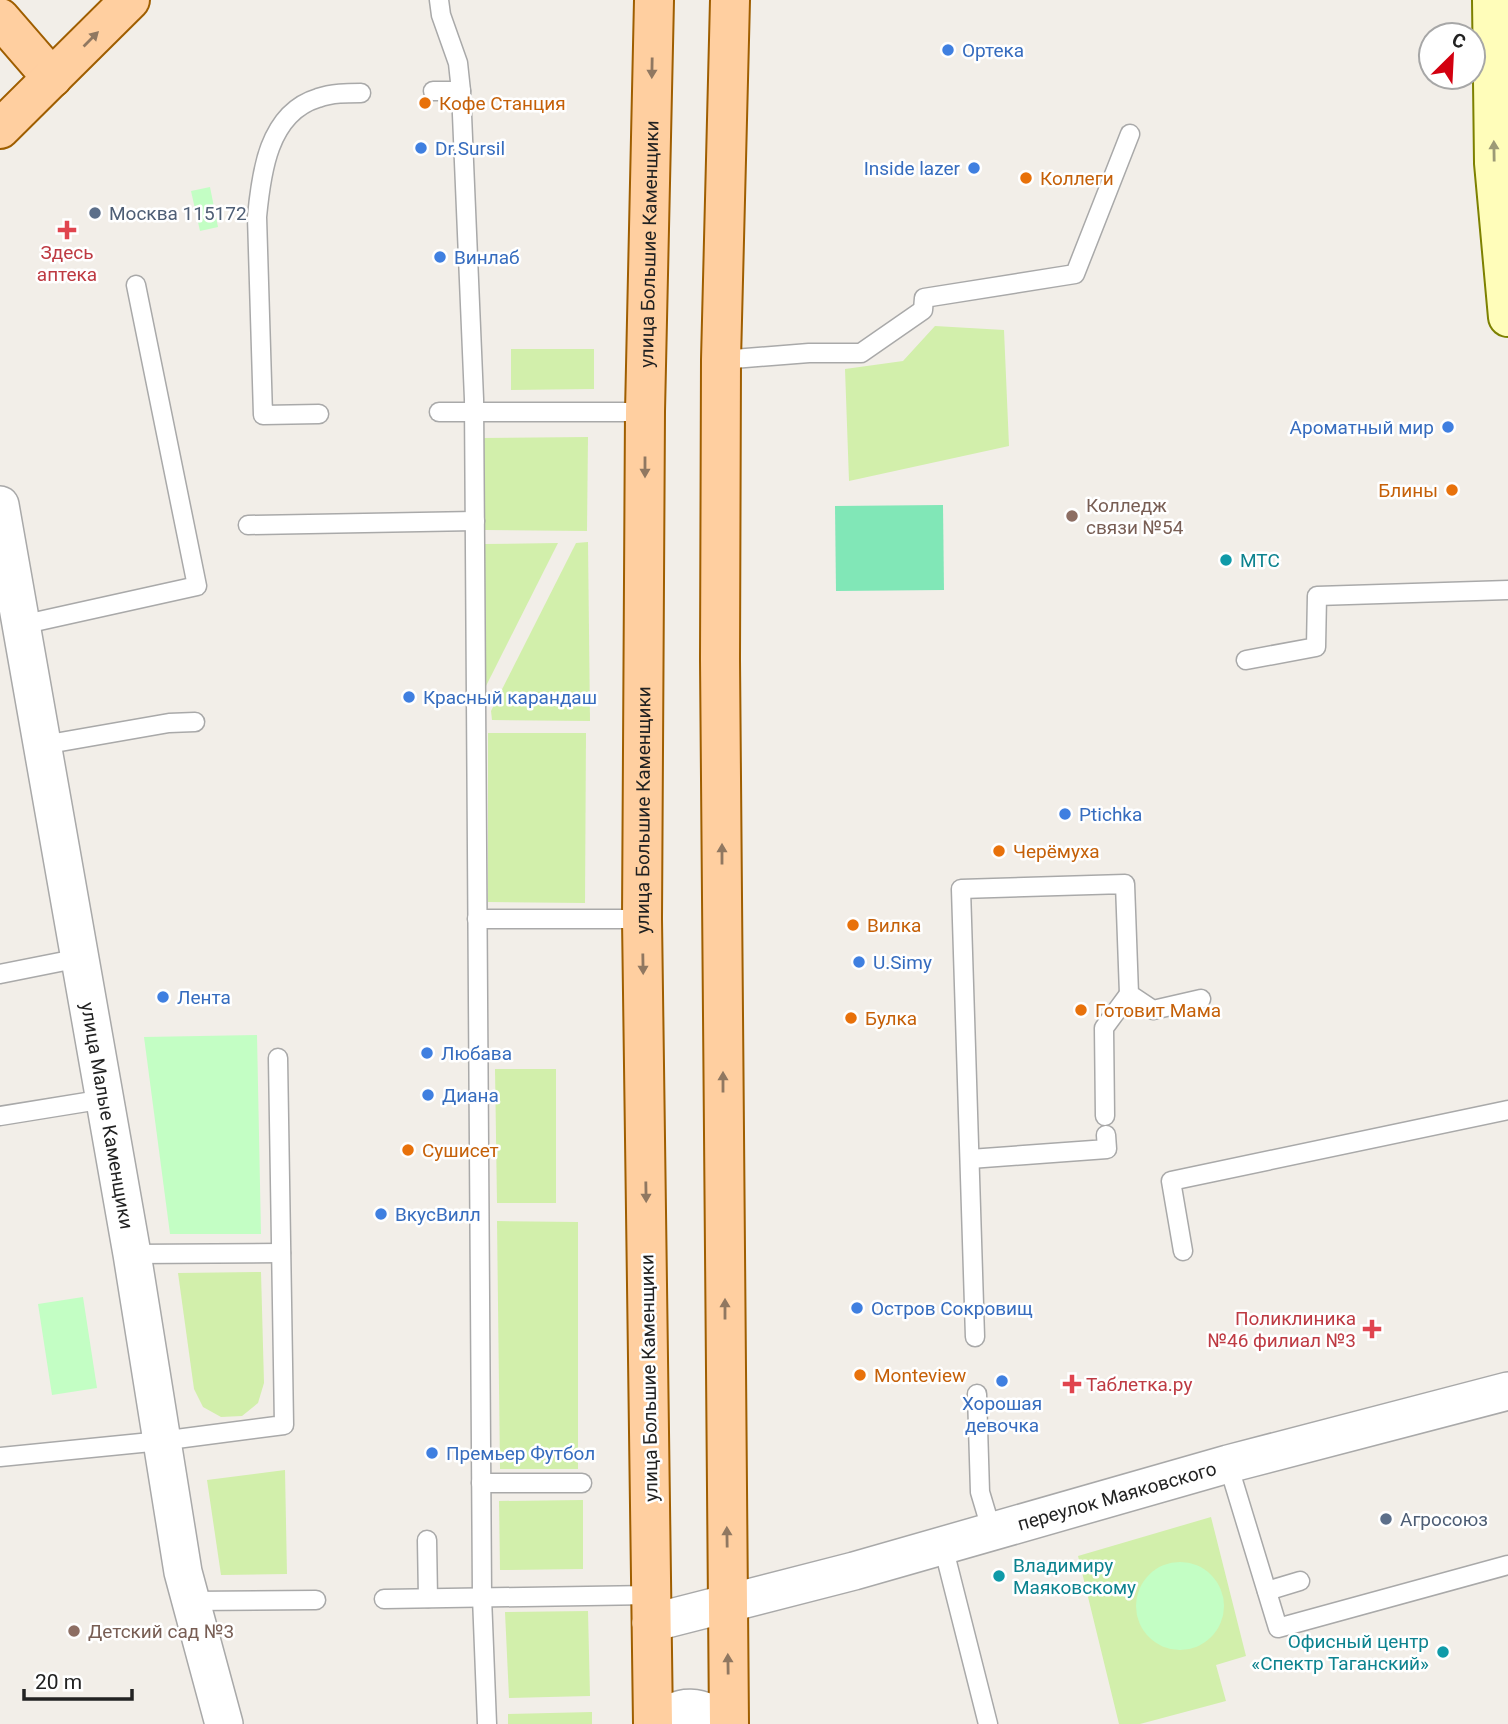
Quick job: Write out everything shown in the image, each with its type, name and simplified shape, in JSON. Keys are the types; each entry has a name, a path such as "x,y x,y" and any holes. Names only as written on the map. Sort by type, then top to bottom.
{"main road":[{"path":"0,129 130,0"},
{"name":"улица Большие Каменщики","path":"653,1724 642,919 645,412 654,0"},
{"path":"729,1724 720,660 721,360 730,0"},
{"path":"1492,0 1494,163 1505,244 1508,317"},
{"path":"0,18 52,78"}],"street":[{"name":"улица Малые Каменщики","path":"0,506 105,1098 190,1601 224,1724"},
{"name":"переулок Маяковского","path":"728,1605 1228,1464 1508,1391"},
{"path":"651,1609 728,1605"},
{"path":"661,1724 676,1711 690,1707 704,1710 716,1717 721,1724"}],"lane":[{"path":"439,0 441,15 458,64 461,90 474,412 482,1597 487,1724"},
{"path":"433,91 461,90"},
{"path":"319,414 263,415 257,217 260,191 269,150 292,113 302,104 316,98 361,93"},
{"path":"721,360 809,353 861,353 923,310 925,298 1075,274 1130,134"},
{"path":"21,625 197,586 135,285"},
{"path":"439,412 645,412"},
{"path":"248,525 475,522"},
{"path":"1246,660 1316,647 1317,596 1508,590"},
{"path":"43,745 169,723 195,722"},
{"path":"975,1337 961,889 1125,884 1129,994 1104,1028 1105,1116"},
{"path":"477,919 642,919"},
{"path":"0,974 80,958"},
{"path":"1129,994 1153,1010 1201,999"},
{"path":"0,1457 161,1441 284,1425 278,1058"},
{"path":"0,1116 105,1098"},
{"path":"1183,1251 1171,1181 1508,1110"},
{"path":"970,1159 1107,1149 1106,1135"},
{"path":"132,1254 281,1253"},
{"path":"977,1394 980,1492 992,1532"},
{"path":"1228,1464 1278,1628 1508,1565"},
{"path":"481,1483 582,1483"},
{"path":"426,1540 428,1598"},
{"path":"943,1546 988,1724"},
{"path":"1267,1591 1300,1581"},
{"path":"384,1599 482,1597 651,1609"},
{"path":"190,1601 316,1600"}],"green space":[{"path":"210,187 218,227 200,231 191,191"},
{"path":"935,326 1004,330 1009,446 849,481 845,369 903,361"},
{"path":"511,349 594,349 594,389 511,390"},
{"path":"588,437 587,531 485,530 483,438"},
{"path":"943,505 944,590 836,591 835,506"},
{"path":"588,542 590,721 492,720 491,711 576,543"},
{"path":"558,543 485,688 484,544"},
{"path":"488,733 586,733 585,903 488,902"},
{"path":"257,1035 261,1234 170,1234 144,1037"},
{"path":"495,1069 556,1069 556,1203 497,1203"},
{"path":"497,1221 578,1222 578,1469 500,1469"},
{"path":"261,1272 264,1383 258,1403 242,1416 221,1417 203,1407 194,1389 178,1273"},
{"path":"83,1297 97,1388 52,1395 38,1304"},
{"path":"285,1470 287,1574 221,1575 207,1480"},
{"path":"583,1500 583,1569 500,1570 499,1501"},
{"path":"1211,1517 1246,1656 1216,1665 1226,1701 1140,1724 1119,1724 1078,1556"},
{"path":"1180,1562 1205,1569 1217,1581 1224,1606 1217,1631 1205,1643 1180,1650 1155,1643 1143,1631 1136,1606 1143,1581 1155,1569"},
{"path":"588,1611 590,1696 509,1698 505,1612"},
{"path":"592,1712 592,1724 508,1724 508,1714"}],"place":[{"name":"Ортека","path":"948,50"},
{"name":"Кофе Станция","path":"425,103"},
{"name":"Dr.Sursil","path":"421,148"},
{"name":"Inside lazer","path":"974,168"},
{"name":"Коллеги","path":"1026,178"},
{"name":"Москва 115172","path":"95,213"},
{"name":"Здесь аптека","path":"67,230"},
{"name":"Винлаб","path":"440,257"},
{"name":"Ароматный мир","path":"1448,427"},
{"name":"Блины","path":"1452,490"},
{"name":"Колледж связи №54","path":"1072,516"},
{"name":"МТС","path":"1226,560"},
{"name":"Красный карандаш","path":"409,697"},
{"name":"Ptichka","path":"1065,814"},
{"name":"Черёмуха","path":"999,851"},
{"name":"Вилка","path":"853,925"},
{"name":"U.Simy","path":"859,962"},
{"name":"Лента","path":"163,997"},
{"name":"Готовит Мама","path":"1081,1010"},
{"name":"Булка","path":"851,1018"},
{"name":"Любава","path":"427,1053"},
{"name":"Диана","path":"428,1095"},
{"name":"Сушисет","path":"408,1150"},
{"name":"ВкусВилл","path":"381,1214"},
{"name":"Остров Сокровищ","path":"857,1308"},
{"name":"Поликлиника №46 филиал №3","path":"1372,1329"},
{"name":"Monteview","path":"860,1375"},
{"name":"Хорошая девочка","path":"1002,1381"},
{"name":"Таблетка.ру","path":"1072,1384"},
{"name":"Премьер Футбол","path":"432,1453"},
{"name":"Агросоюз","path":"1386,1519"},
{"name":"Владимиру Маяковскому","path":"999,1576"},
{"name":"Детский сад №3","path":"74,1631"},
{"name":"Офисный центр «Спектр Таганский»","path":"1443,1652"}]}
